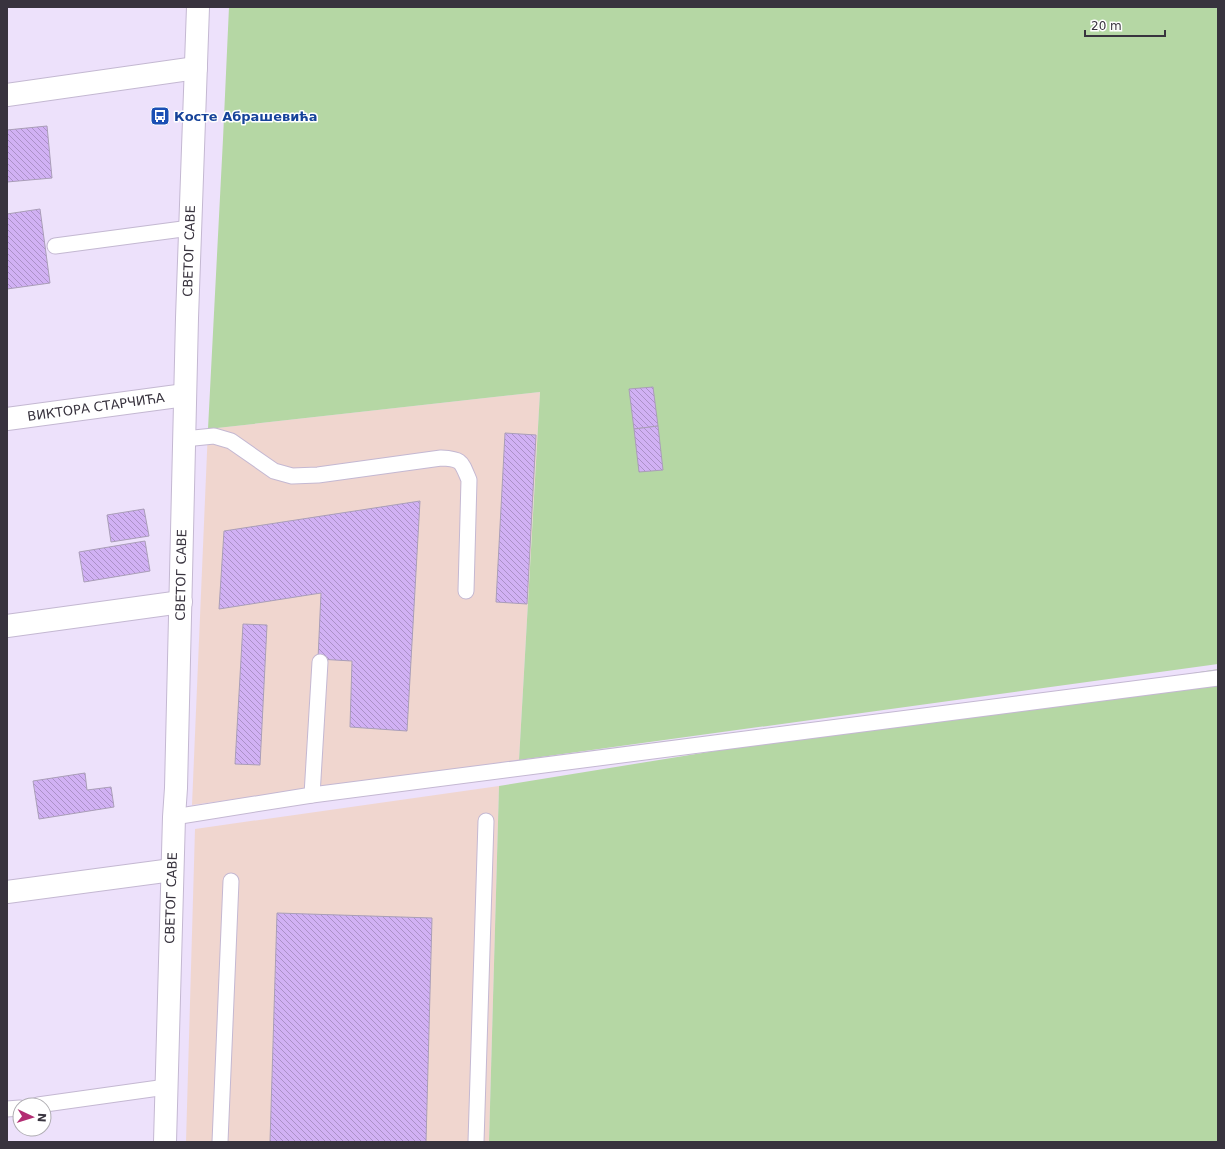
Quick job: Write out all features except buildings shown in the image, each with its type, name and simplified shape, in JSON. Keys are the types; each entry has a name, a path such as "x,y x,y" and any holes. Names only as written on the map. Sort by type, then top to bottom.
{"street":[{"name":"СВЕТОГ САВЕ","path":"165,1142 181,602 185,395 198,7"},
{"path":"7,95 196,68"},
{"name":"ВИКТОРА СТАРЧИЋА","path":"7,419 185,395"},
{"path":"7,626 181,602"},
{"path":"7,892 172,870"}],"lane":[{"path":"55,246 190,228"},
{"path":"184,439 214,436 231,441 274,471 292,476 318,475 441,458 454,459 462,464 469,480 466,591"},
{"path":"312,795 320,662"},
{"path":"174,817 312,795 1218,678"},
{"path":"476,1142 486,821"},
{"path":"220,1142 231,880"},
{"path":"52,1103 166,1087"}],"shaded area":[{"path":"540,392 519,760 192,805 208,429"},
{"path":"499,786 489,1142 186,1142 195,829"}],"green space":[{"path":"229,7 1218,7 1218,664 519,760 540,392 208,429"},
{"path":"1218,669 1218,1142 489,1142 499,786"}],"place":[{"name":"Косте Абрашевића","path":"160,116"}]}
